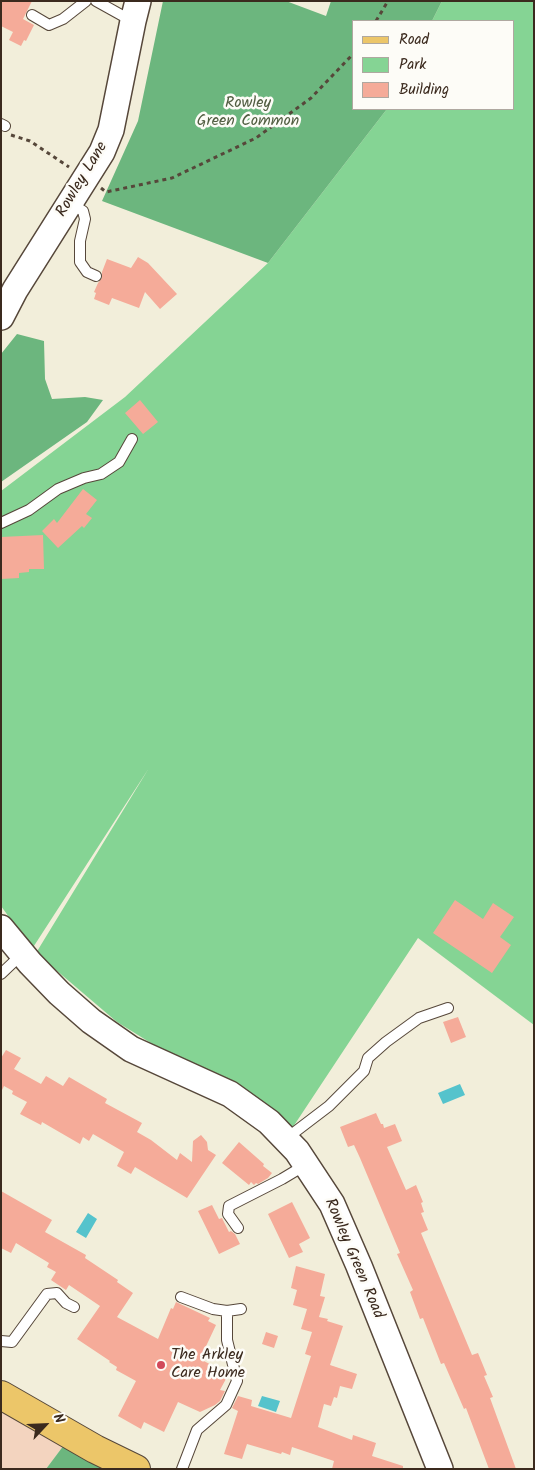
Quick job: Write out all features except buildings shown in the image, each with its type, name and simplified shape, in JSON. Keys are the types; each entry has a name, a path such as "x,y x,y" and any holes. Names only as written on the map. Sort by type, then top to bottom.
{"main road":[{"path":"1,1396 136,1469"}],"street":[{"name":"Rowley Lane","path":"1,317 12,289 102,152 111,130 135,11"},
{"name":"Rowley Green Road","path":"1,928 22,954 59,993 91,1021 131,1048 230,1094 269,1122 286,1138 307,1164 332,1204 359,1266 440,1469"}],"lane":[{"path":"32,15 49,25 62,19 86,1"},
{"path":"96,1 135,11"},
{"path":"70,203 82,210 85,219 80,241 80,262 87,272 96,276"},
{"path":"1,523 29,510 58,489 84,478 101,474 119,462 132,439"},
{"path":"1,974 22,954"},
{"path":"286,1138 330,1106 364,1071 368,1058 386,1042 419,1018 448,1008"},
{"path":"238,1228 228,1214 229,1206 307,1164"},
{"path":"1,1341 12,1342 47,1294 56,1293 66,1303 74,1307"},
{"path":"181,1297 227,1311 241,1309"},
{"path":"182,1469 197,1430 226,1405 237,1381 227,1340 227,1311"}],"path":[{"path":"377,20 388,1"},
{"path":"5,128 39,146 106,192 172,178 256,138 311,98 352,55"}],"shaded area":[{"path":"1,1405 67,1441 46,1469 1,1469"}],"green space":[{"name":"Rowley Green Common","path":"163,1 286,1 326,16 331,1 442,1 432,20 352,20 352,110 386,110 268,263 102,201 138,121"},
{"path":"442,1 534,1 534,1025 418,938 291,1130 117,1022 36,953 149,768 32,949 1,906 1,491 125,397 268,263 386,110 515,110 515,20 432,20"},
{"path":"17,334 44,341 45,379 52,399 85,397 103,400 87,422 1,482 1,354"},
{"path":"67,1441 118,1469 46,1469"}],"water":[{"path":"460,1084 465,1095 443,1104 438,1093"},
{"path":"88,1213 97,1219 86,1238 76,1232"},
{"path":"262,1396 280,1401 276,1412 258,1406"}],"place":[{"name":"The Arkley Care Home","path":"161,1365"}]}
